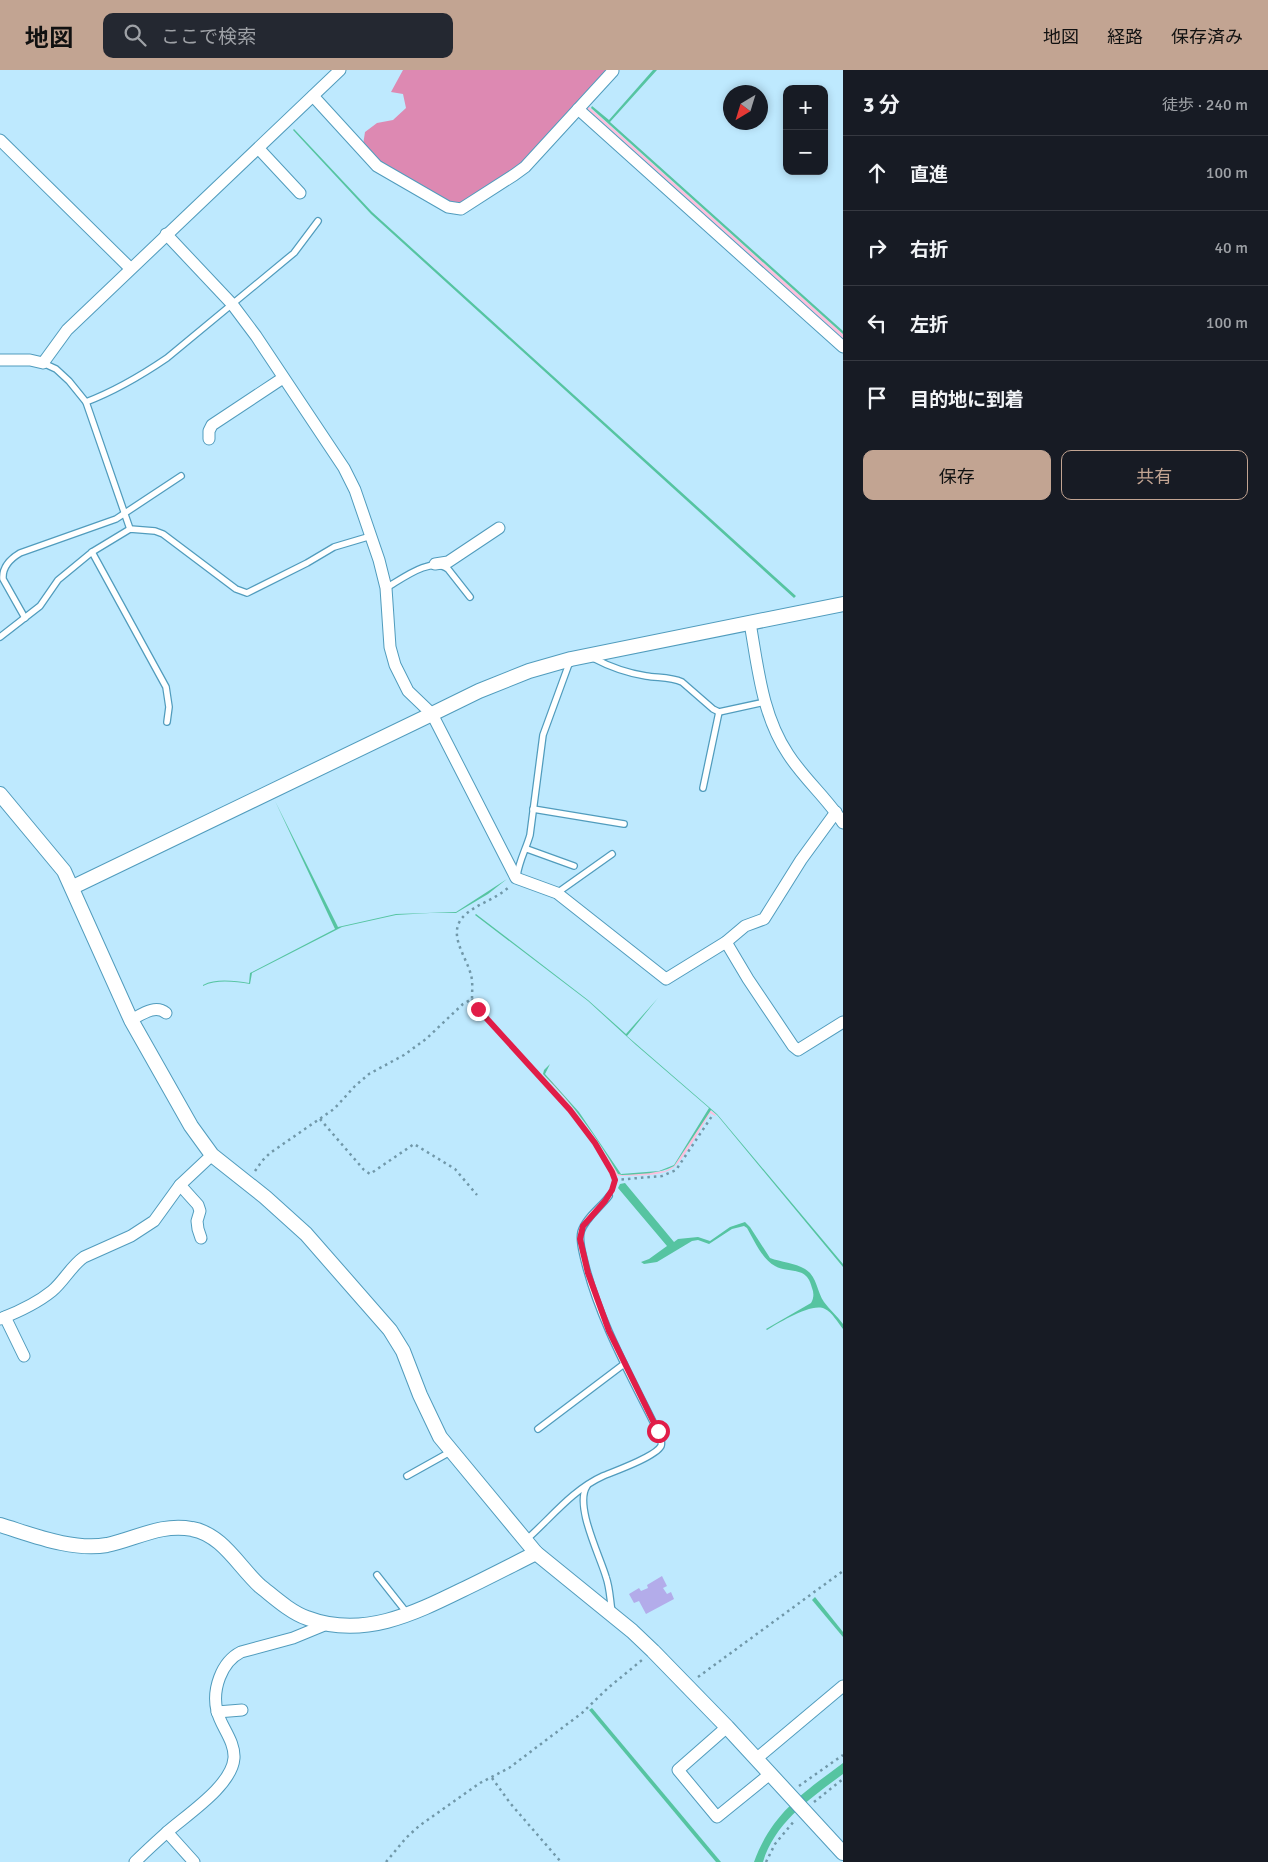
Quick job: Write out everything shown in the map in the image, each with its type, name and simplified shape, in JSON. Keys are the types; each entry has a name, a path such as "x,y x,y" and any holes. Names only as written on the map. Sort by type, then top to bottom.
{"street":[{"path":"0,359 30,360 42,363 67,330 130,268 259,149 340,70"},
{"path":"313,96 377,166 455,209 461,209 519,172 612,70"},
{"path":"578,109 843,347"},
{"path":"0,140 130,268"},
{"path":"259,149 300,193"},
{"path":"166,234 232,304 256,336 344,468 355,490 386,588 390,647 395,665 408,691 432,714 516,878 557,892 666,979 726,942 745,926 764,919 801,860 836,812"},
{"path":"209,439 209,431 212,425 283,378"},
{"path":"435,564 448,562 499,528"},
{"path":"73,888 479,691 529,671 587,655 843,604"},
{"path":"750,623 765,702 774,730 805,777 822,793 843,823"},
{"path":"0,794 55,858 73,888 131,1020 190,1126 212,1155 266,1197 306,1234 390,1330 403,1351 420,1395 440,1438 536,1553 632,1631 653,1651 843,1853"},
{"path":"726,942 748,979 793,1046 798,1050 843,1022"},
{"path":"131,1020 155,1009 166,1012"},
{"path":"24,1356 3,1318 30,1306 52,1291 78,1261 148,1226 154,1221 180,1185 212,1155"},
{"path":"180,1185 198,1205 200,1210 197,1221 201,1238"},
{"path":"0,1525 64,1543 85,1546 107,1545 161,1528 193,1529 222,1545 259,1585 286,1606 306,1618 326,1624 360,1626 379,1624 409,1615 536,1553"},
{"path":"135,1862 167,1832 206,1800 226,1778 232,1768 234,1749 217,1712 215,1697 221,1673 234,1655 293,1638 326,1624"},
{"path":"756,1759 843,1686"},
{"path":"217,1712 242,1710"},
{"path":"726,1727 678,1770 717,1817 770,1774"},
{"path":"167,1832 194,1862"}],"lane":[{"path":"86,402 140,375 167,358 294,254 318,221"},
{"path":"42,363 56,369 86,402 130,530"},
{"path":"24,618 3,579 6,564 12,558 20,552 116,519 181,476"},
{"path":"0,637 40,606 58,580 92,552 130,530 155,531 163,534 236,589 247,593 306,564 334,547 370,536"},
{"path":"92,552 166,687 169,707 167,722"},
{"path":"386,588 426,566 435,564 448,569 470,597"},
{"path":"587,655 624,672 676,679 719,712 765,702"},
{"path":"516,878 518,866 530,835 543,735 571,659"},
{"path":"703,788 719,712"},
{"path":"533,809 624,824"},
{"path":"526,849 574,866"},
{"path":"557,892 612,854"},
{"path":"526,1540 555,1512 588,1486 601,1477 636,1462 657,1450 661,1445 661,1438 624,1364 597,1300 580,1239 583,1226 609,1196"},
{"path":"538,1429 624,1364"},
{"path":"407,1476 450,1452"},
{"path":"588,1486 584,1496 586,1514 590,1533 607,1579 613,1616"},
{"path":"377,1575 409,1615"}],"path":[{"path":"516,878 503,893 462,918 456,930 456,937 472,977 472,999 491,1024 570,1110 595,1143 615,1180 609,1196"},
{"path":"247,1184 265,1157 334,1109 362,1080 380,1066 416,1047 463,1004 472,999"},
{"path":"615,1180 662,1176 676,1170 712,1116"},
{"path":"320,1119 364,1170 370,1174 414,1144 455,1169 477,1195"},
{"path":"686,1686 843,1571"},
{"path":"386,1862 419,1826 480,1783 509,1768 582,1713 608,1688 653,1651"},
{"path":"789,1794 843,1756"},
{"path":"492,1778 560,1862"}],"shaded area":[{"path":"403,70 608,70 519,166 460,205 382,165 363,145 365,132 377,123 393,120 406,108 403,94 391,92"},
{"path":"653,70 657,70 610,122 843,331 843,334 591,108 592,106 609,120"},
{"path":"587,105 843,334 843,342 586,110 585,107"},
{"path":"294,129 372,212 796,596 794,598 371,214"},
{"path":"275,801 338,927 396,914 456,912 507,879 488,894 456,913 396,915 342,927 252,973 250,984 220,982 203,986 208,983 220,981 249,983 250,973 335,929"},
{"path":"476,914 588,1000 626,1034 658,998 627,1036 717,1114 843,1264 843,1267 711,1110 674,1166 662,1171 649,1173 622,1175 618,1174 584,1121 543,1074 550,1064 545,1074 579,1112 621,1174 659,1171 674,1165 709,1108 636,1045 588,1001"},
{"path":"543,1074 554,1084 579,1114 593,1134"},
{"path":"710,1110 716,1115 710,1113 686,1153 675,1166 670,1170 651,1175 616,1175 602,1148 618,1174 665,1171 674,1166"},
{"path":"625,1183 674,1242 678,1239 698,1237 710,1241 730,1227 745,1222 770,1258 797,1265 809,1272 824,1302 843,1324 843,1329 825,1309 812,1308 766,1329 811,1303 813,1292 810,1281 802,1273 780,1268 770,1263 744,1226 732,1229 709,1244 698,1240 692,1241 657,1262 644,1264 641,1262 649,1259 667,1246 618,1188 620,1184"},
{"path":"815,1597 843,1632 843,1637 812,1600"},
{"path":"592,1708 721,1862 716,1862 589,1710"},
{"path":"843,1763 843,1774 795,1812 776,1835 763,1862 754,1862 770,1830 790,1805"}],"building":[{"path":"662,1576 667,1586 663,1588 667,1594 671,1592 674,1599 646,1614 639,1601 634,1603 629,1594 639,1588 641,1591 648,1588 647,1585"}],"route":[{"path":"478,1009 570,1110 587,1131 612,1172 615,1180 612,1190 583,1226 580,1239 588,1273 609,1331 658,1431"}]}
